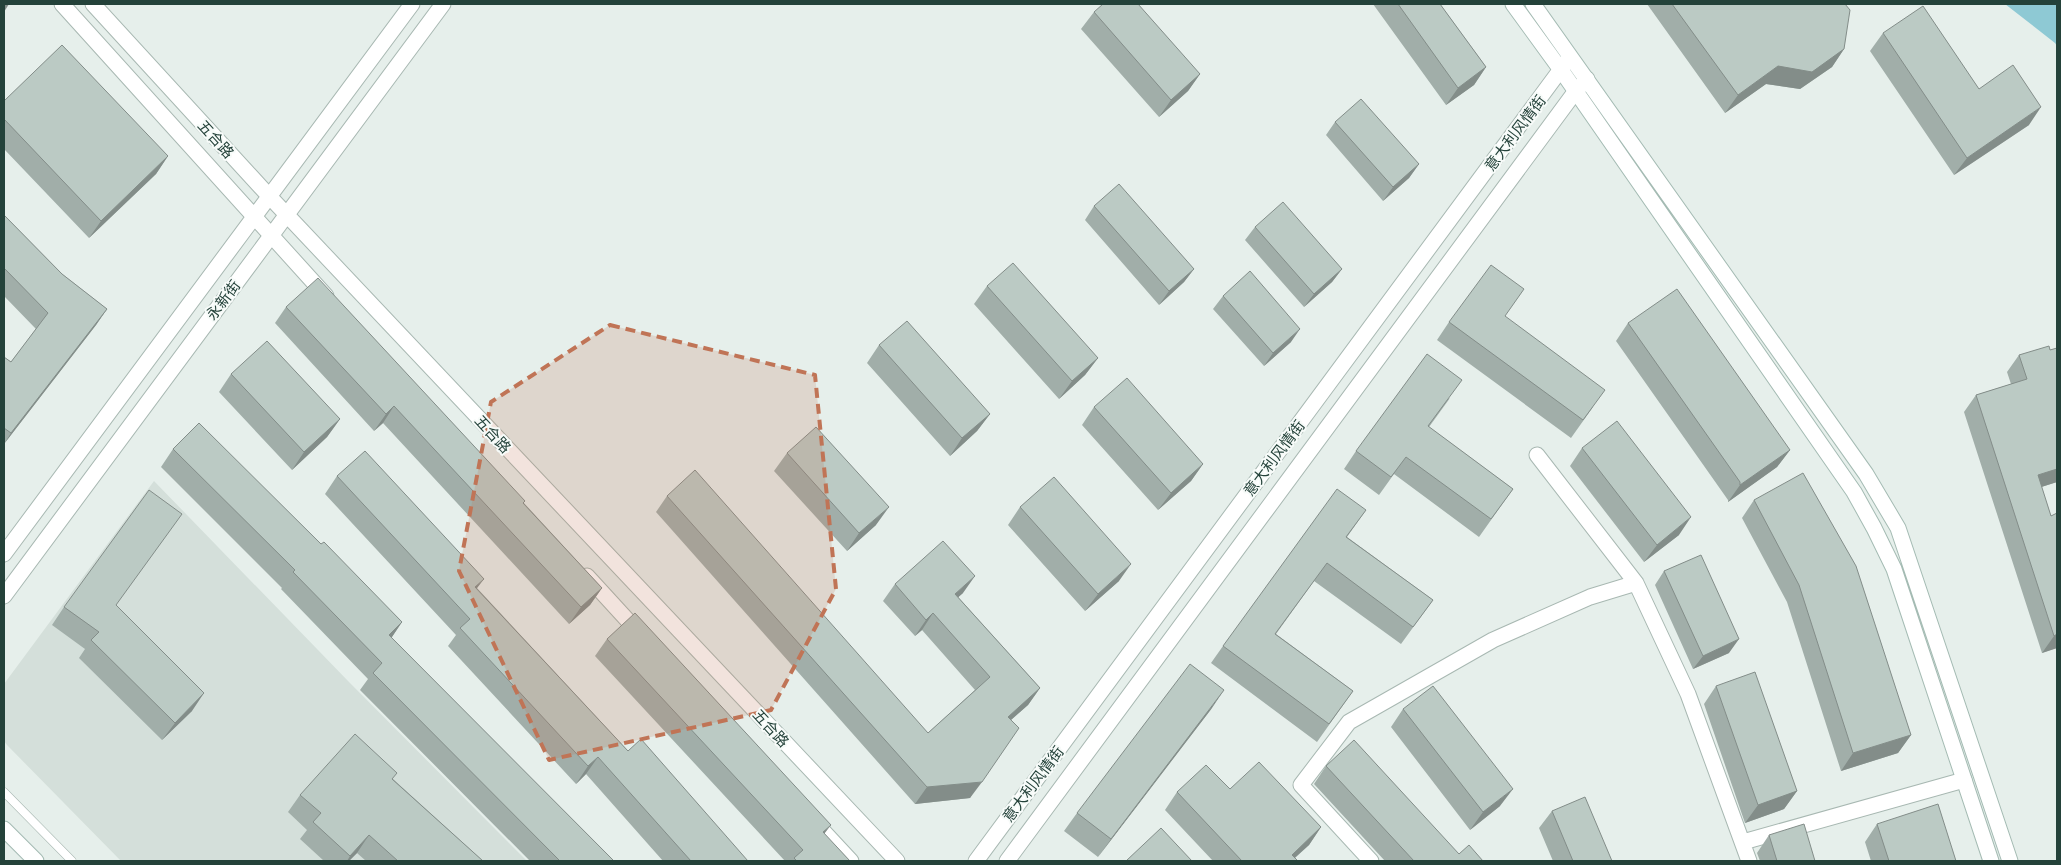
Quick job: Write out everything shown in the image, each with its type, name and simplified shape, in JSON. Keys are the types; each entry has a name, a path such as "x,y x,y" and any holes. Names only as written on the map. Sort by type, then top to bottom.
{"street":[{"name":"五合路","path":"62,4 338,308"},
{"name":"五合路","path":"93,4 269,196 897,861"},
{"name":"永新街","path":"4,554 412,4"},
{"name":"永新街","path":"4,596 443,4"},
{"path":"1513,4 1561,70 1854,492 1894,569 1991,861"},
{"path":"1533,4 1571,55 1866,474 1898,528 2010,861"},
{"name":"意大利风情街","path":"976,861 1571,55"},
{"name":"意大利风情街","path":"1007,861 1587,79"},
{"path":"1536,455 1636,583 1688,694 1749,861"},
{"path":"574,563 648,643"},
{"path":"1371,861 1301,785 1349,722 1493,640 1590,597 1636,583"},
{"path":"1743,842 1964,780"},
{"path":"804,810 851,861"},
{"path":"4,829 36,861"}],"lane":[{"path":"4,792 72,861"}],"highlighted area":[{"path":"610,325 815,375 836,589 771,710 549,760 459,571 491,402"}],"shaded area":[{"path":"154,481 349,682 527,861 121,861 7,745 4,741 4,684"}],"water":[{"path":"2005,4 2057,4 2057,46 2055,43"}],"building":[{"path":"1103,4 1138,4 1200,74 1171,100 1094,12"},
{"path":"1398,4 1440,4 1486,67 1458,88"},
{"path":"1672,4 1845,4 1850,10 1844,49 1812,72 1778,66 1738,95"},
{"path":"1923,6 1979,89 2013,65 2041,107 1967,158 1883,33"},
{"path":"62,45 168,156 101,221 4,119 4,101"},
{"path":"1361,99 1419,164 1393,187 1335,122"},
{"path":"1119,184 1194,269 1169,291 1094,206"},
{"path":"1283,202 1342,269 1314,294 1255,227"},
{"path":"4,215 62,274 107,309 11,433 4,428 4,357 11,362 48,313 4,268"},
{"path":"1013,263 1098,358 1072,381 987,286"},
{"path":"1491,265 1524,289 1505,316 1605,390 1583,420 1449,322"},
{"path":"1250,271 1300,329 1273,353 1223,296"},
{"path":"318,278 525,501 523,503 602,588 581,607 394,406 386,414 286,307"},
{"path":"1677,289 1790,450 1740,485 1740,482 1628,323"},
{"path":"907,321 990,414 962,438 879,345"},
{"path":"267,341 340,419 304,452 231,374"},
{"path":"2049,346 2050,350 2057,348 2057,469 2038,475 2051,516 2057,513 2057,634 2054,636 1976,395 2027,379 2019,355"},
{"path":"1427,354 1462,380 1428,426 1513,489 1491,519 1406,457 1391,477 1356,451"},
{"path":"1127,378 1203,464 1171,493 1094,407"},
{"path":"1617,421 1691,517 1657,545 1582,448"},
{"path":"199,423 321,544 324,542 402,622 389,635 614,861 560,861 373,673 382,663 293,572 295,570 173,449"},
{"path":"816,427 889,507 859,533 787,453"},
{"path":"365,451 484,579 475,587 628,751 641,739 748,861 691,861 598,757 588,766 460,628 470,619 337,476"},
{"path":"695,470 928,733 990,677 933,613 926,620 895,584 943,541 975,576 955,594 1040,688 1008,717 1019,728 982,782 927,787 667,496"},
{"path":"1803,473 1856,566 1911,735 1853,753 1799,585 1754,500"},
{"path":"1054,477 1131,564 1098,594 1020,507"},
{"path":"1337,489 1366,510 1346,537 1433,600 1413,627 1327,563 1275,634 1353,691 1329,724 1223,646"},
{"path":"149,490 182,514 116,605 204,693 175,723 91,640 99,632 64,607"},
{"path":"1701,555 1739,639 1703,656 1664,571"},
{"path":"635,613 831,825 823,832 850,861 797,861 794,858 803,850 607,639"},
{"path":"1190,664 1224,690 1111,839 1077,813"},
{"path":"1755,672 1797,791 1758,805 1716,686"},
{"path":"1433,686 1513,789 1483,812 1403,709"},
{"path":"355,734 397,773 392,779 483,861 398,861 369,835 350,856 313,822 321,813 300,795"},
{"path":"1354,740 1459,854 1469,845 1483,861 1414,861 1326,766"},
{"path":"1259,762 1321,827 1292,855 1298,861 1242,861 1177,792 1206,765 1230,789"},
{"path":"1585,797 1612,861 1573,861 1552,811"},
{"path":"1938,804 1956,861 1889,861 1877,824"},
{"path":"1804,824 1815,861 1777,861 1769,835"},
{"path":"1161,828 1192,861 1126,861"}]}
